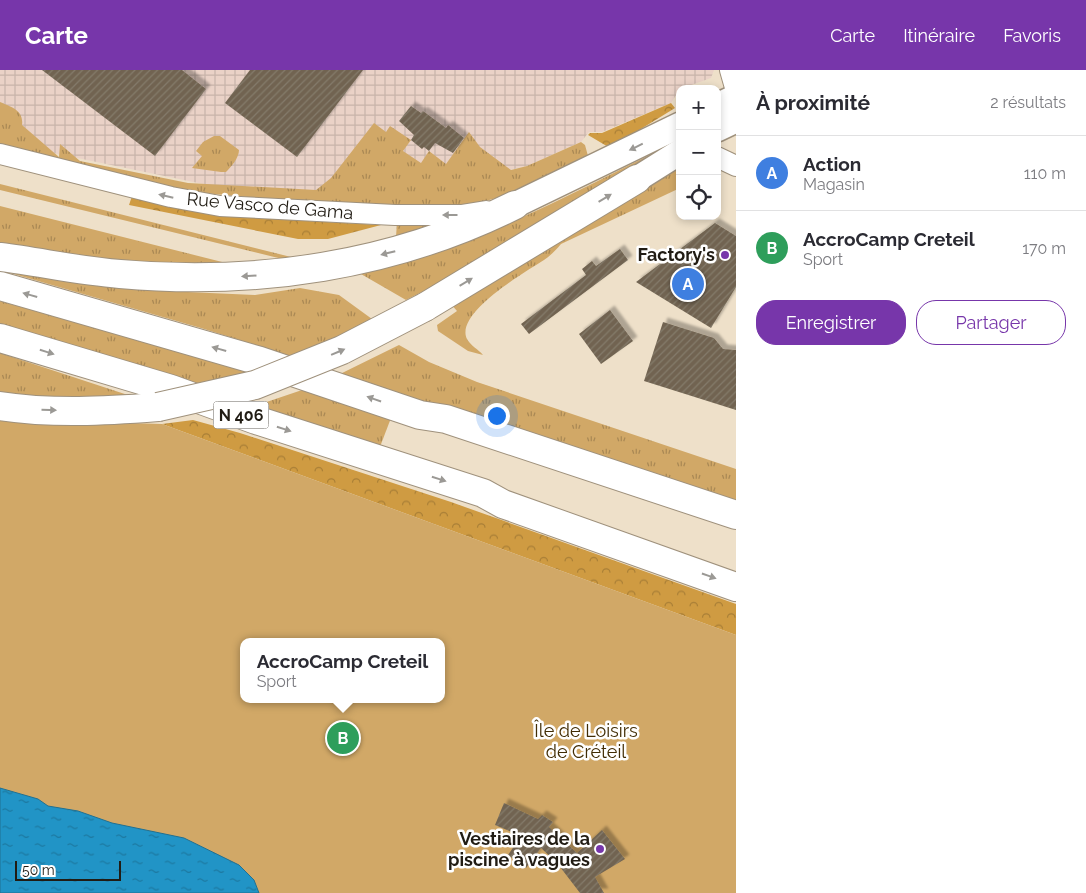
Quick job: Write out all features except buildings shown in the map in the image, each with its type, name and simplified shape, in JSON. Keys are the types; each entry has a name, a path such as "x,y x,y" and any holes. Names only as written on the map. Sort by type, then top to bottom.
{"highway":[{"path":"0,406 90,412 158,407 255,385 342,350 424,307 637,179"},
{"path":"0,257 120,274 219,278 297,272 413,247 474,225 515,205"},
{"path":"0,286 260,361 420,414 446,419 736,515"},
{"name":"N 406","path":"0,338 171,390 256,420 482,493 502,504 736,587"},
{"path":"420,414 443,426 736,528"},
{"path":"482,493 506,495 736,566"}],"main road":[{"path":"721,104 736,97"},
{"path":"721,127 736,120"},
{"path":"515,205 676,127"},
{"path":"637,179 676,155"}],"street":[{"path":"730,70 736,91"},
{"name":"Rue Vasco de Gama","path":"0,154 171,197 220,206 395,215 474,214 515,205"},
{"path":"721,159 736,166"},
{"path":"637,179 676,164"}],"shaded area":[{"path":"0,70 714,70 711,78 691,85 676,85 676,95 671,103 602,132 589,132 581,142 527,166 485,176 271,198 0,142"}],"green space":[{"path":"0,102 19,112 22,125 59,157 60,144 80,161 188,183 316,190 331,178 374,123 386,132 390,126 411,140 403,151 421,163 429,151 446,164 469,132 480,147 511,170 527,166 581,142 585,145 588,156 577,167 493,199 457,208 303,202 192,192 0,147"},
{"path":"671,103 675,108 610,148 588,135 590,133 602,133"},
{"path":"214,136 220,136 239,150 234,162 226,172 192,168 202,156 196,151 203,142"},
{"path":"676,142 499,253 406,300 361,274 403,263 485,234"},
{"path":"676,170 676,190 561,244 553,253 481,305 471,317 466,329 468,341 483,355 468,351 438,331 437,325 457,311 450,303"},
{"path":"0,184 299,259 303,264 0,190"},
{"path":"133,193 201,210 290,220 381,225 328,239 298,239 129,205"},
{"path":"0,206 242,267 157,268 0,249"},
{"path":"397,222 446,225 354,256 352,247 396,237"},
{"path":"0,270 165,291 255,295 300,288 339,295 372,319 296,358 201,328"},
{"path":"0,301 256,374 184,389 0,328"},
{"path":"399,345 429,362 477,382 736,469 736,504 336,376"},
{"path":"0,353 140,399 0,397"},
{"path":"305,389 391,418 378,452 249,408"},
{"name":"Île de Loisirs de Créteil","path":"0,419 162,424 736,635 736,893 0,893"},
{"path":"193,420 240,433 451,502 736,604 736,635 162,424"}],"water":[{"path":"0,788 38,799 48,806 78,811 112,823 184,838 239,865 254,880 259,893 0,893"}],"place":[{"name":"Factory's","path":"725,255"},
{"name":"Action","path":"688,284"},
{"name":"AccroCamp Creteil","path":"343,738"},
{"name":"Vestiaires de la piscine à vagues","path":"600,849"}]}
